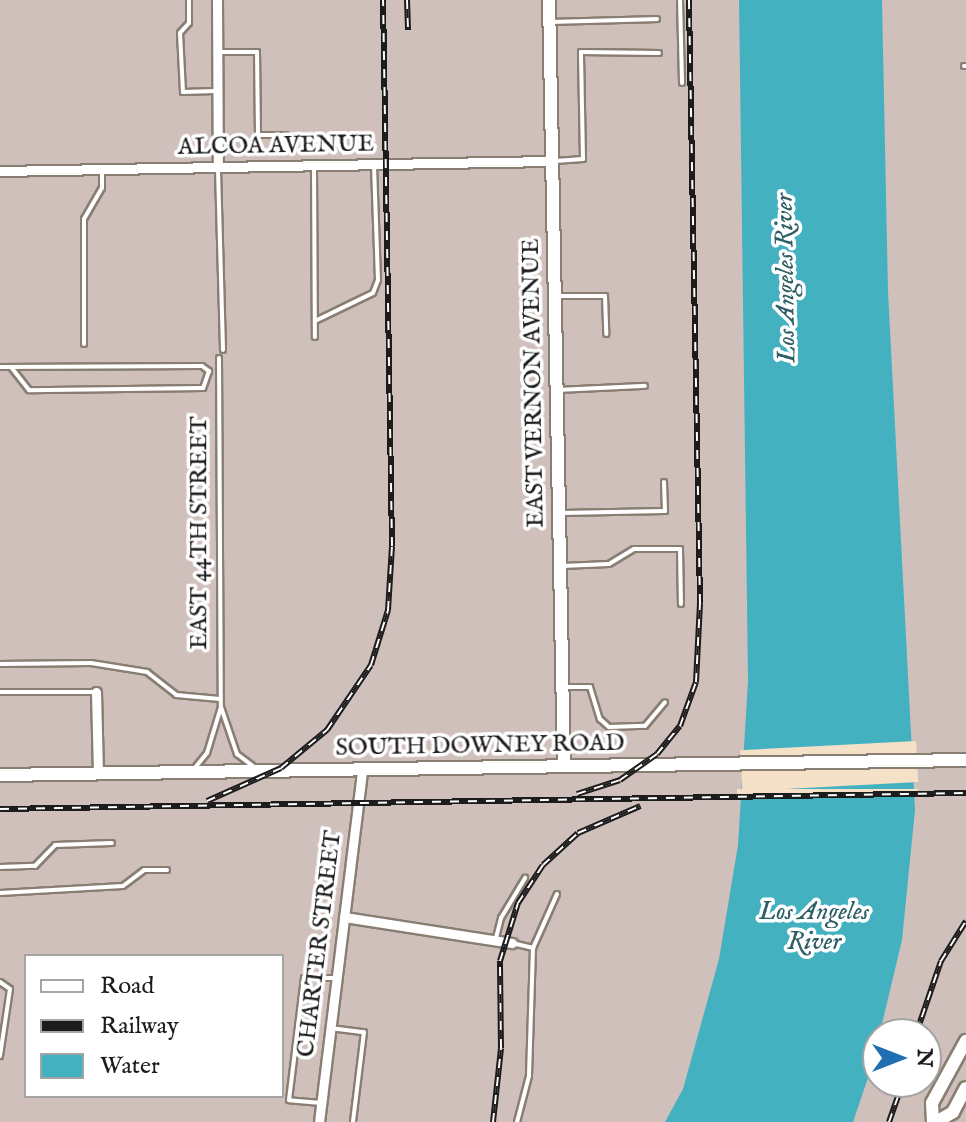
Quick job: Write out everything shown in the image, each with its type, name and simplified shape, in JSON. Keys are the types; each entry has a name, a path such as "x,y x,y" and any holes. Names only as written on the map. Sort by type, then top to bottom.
{"main road":[{"name":"EAST VERNON AVENUE","path":"551,0 564,765"},
{"name":"SOUTH DOWNEY ROAD","path":"0,775 564,765 691,766 964,758"},
{"path":"966,1041 932,1103 934,1122 953,1112 966,1088"}],"street":[{"path":"217,0 218,167"},
{"name":"ALCOA AVENUE","path":"0,171 552,161"},
{"path":"96,692 98,774"},
{"name":"CHARTER STREET","path":"319,1122 362,770"},
{"path":"344,917 512,943"}],"lane":[{"path":"189,0 189,23 180,33 183,92 217,91"},
{"path":"680,0 682,83"},
{"path":"550,22 657,19"},
{"path":"217,52 257,52 258,135 286,135"},
{"path":"552,161 583,159 581,52 659,53"},
{"path":"315,321 373,293 378,280 374,164"},
{"path":"314,165 315,337"},
{"path":"218,167 223,350"},
{"path":"84,344 84,219 102,188 102,169"},
{"path":"555,296 605,296 606,334"},
{"name":"EAST 44TH STREET","path":"219,358 220,699 237,754 267,771"},
{"path":"0,367 202,366 209,371 219,371"},
{"path":"12,368 21,386 29,390 203,388 209,371"},
{"path":"557,390 645,386"},
{"path":"559,513 665,511 664,482"},
{"path":"560,566 609,564 634,549 680,549 681,604"},
{"path":"0,664 91,663 147,672 176,695 220,699"},
{"path":"562,686 590,687 600,719 609,727 645,726 665,702"},
{"path":"0,692 96,692"},
{"name":"EAST 44TH STREET","path":"193,771 207,753 221,707"},
{"path":"0,867 35,866 55,845 112,843"},
{"path":"0,893 123,886 144,870 167,870"},
{"path":"495,941 501,918 525,878"},
{"path":"517,1122 529,1076 533,948 557,894"},
{"path":"512,943 533,948"},
{"path":"321,1103 289,1100 302,993 304,978 337,978"},
{"path":"0,982 10,989 0,1056"},
{"path":"330,1028 364,1032 353,1122"}],"shaded area":[{"path":"0,0 966,0 966,1122 0,1122"}],"water":[{"name":"Los Angeles River","path":"739,0 882,0 888,291 915,810 902,940 883,1018 862,1018 862,1095 853,1122 665,1122 683,1089 719,959 738,845 748,681"}],"pier":[{"path":"916,741 918,782 742,791 740,750"},
{"path":"737,789 918,789 918,797 737,797"}],"railway":[{"path":"207,801 281,768 327,730 371,665 388,610 392,546 383,0"},
{"path":"407,0 408,30"},
{"path":"577,794 620,780 657,754 680,726 696,682 700,603 689,0"},
{"path":"0,809 966,793"},
{"path":"493,1122 501,1048 500,961 518,903 543,865 578,833 640,806"},
{"path":"921,1018 941,961 966,921"},
{"path":"889,1122 897,1098"}]}
